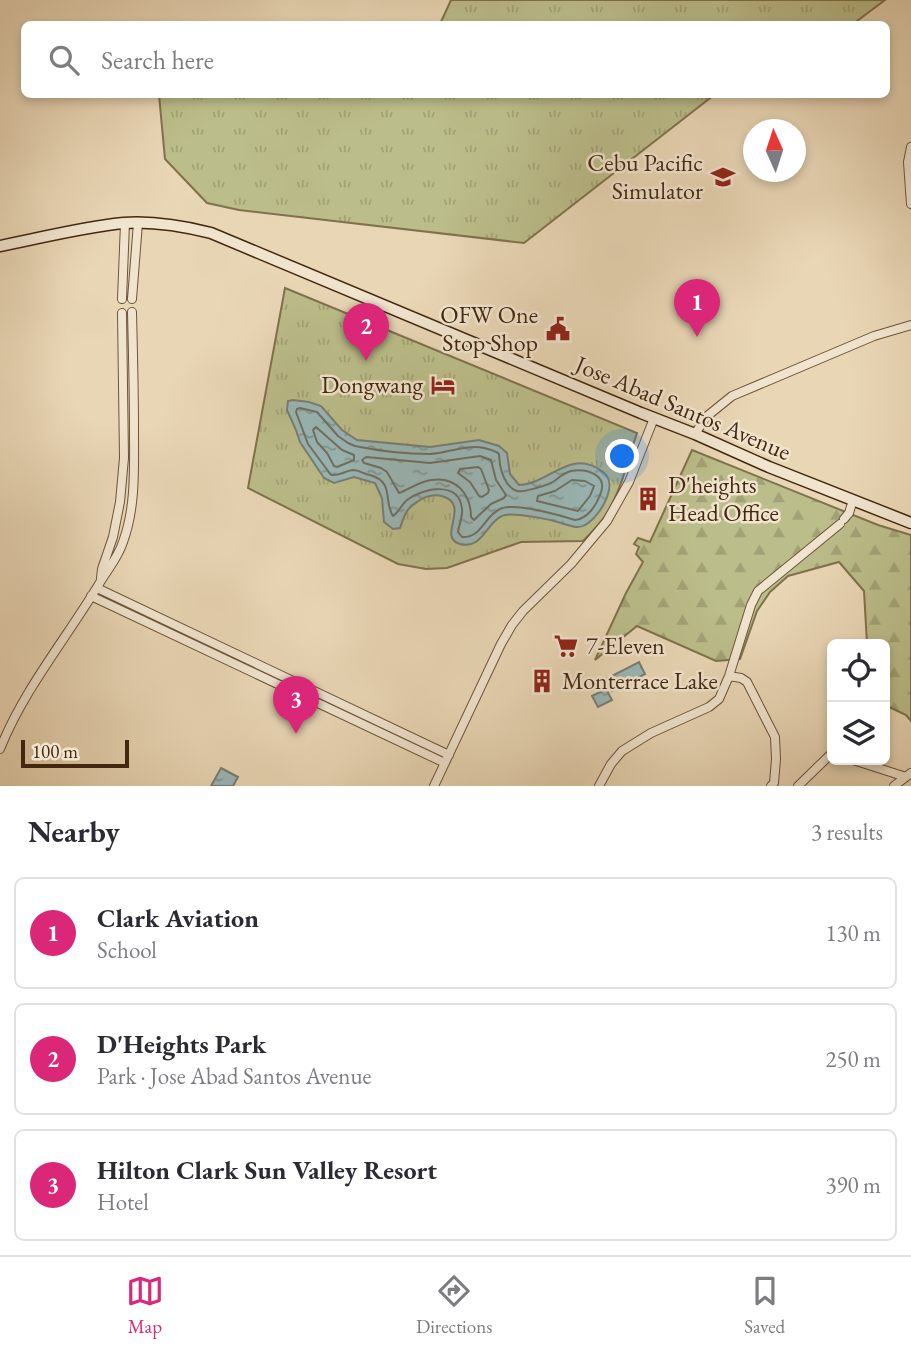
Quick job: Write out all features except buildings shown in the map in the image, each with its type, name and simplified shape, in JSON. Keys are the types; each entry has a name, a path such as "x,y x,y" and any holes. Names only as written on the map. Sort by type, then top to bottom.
{"main road":[{"name":"Jose Abad Santos Avenue","path":"0,246 125,223 171,225 211,233 769,467 911,523"}],"street":[{"path":"911,148 908,162 911,204"},
{"path":"122,299 125,223"},
{"path":"132,299 138,223"},
{"path":"99,584 120,502 124,458 122,313"},
{"path":"0,749 23,699 114,562 123,543 130,517 134,458 132,313"},
{"path":"695,434 706,417 732,396 874,336 911,325"},
{"path":"434,786 512,625 571,564 607,521 629,482 654,418"},
{"path":"599,786 622,751 651,733 709,707 719,699 758,591 842,522 849,513 853,500"},
{"path":"99,584 447,759"},
{"path":"91,596 447,759"},
{"path":"729,676 747,682 775,737 776,759 774,783 771,786"},
{"path":"798,786 827,758"},
{"path":"872,765 909,775"},
{"path":"894,786 909,775"}],"green space":[{"path":"451,0 885,0 857,21 441,21"},
{"path":"159,98 710,98 524,243 239,210 207,203 165,159"},
{"path":"285,288 637,433 620,486 603,519 583,541 521,542 447,568 426,569 398,564 248,488"},
{"path":"692,450 878,525 911,535 911,721 906,715 890,707 890,639 867,639 864,591 839,562 788,576 770,592 757,611 740,659 716,661 637,626 595,660 643,562 636,554 639,547 634,544 638,538 650,542"}],"water":[{"path":"288,401 321,406 342,430 357,440 430,447 479,440 499,446 507,453 510,474 519,485 541,479 570,465 591,465 608,477 606,500 596,515 580,527 551,520 507,515 497,519 479,540 467,545 460,544 451,535 454,506 450,500 435,495 413,504 400,528 393,529 384,522 382,498 375,483 354,477 334,483 324,478 300,442 287,410"},
{"path":"639,662 645,674 612,691 606,679"},
{"path":"606,689 612,700 598,707 592,696"},
{"path":"221,768 238,777 233,786 211,786"}],"place":[{"name":"Cebu Pacific Simulator","path":"723,177"},
{"name":"OFW One Stop Shop","path":"558,329"},
{"name":"Clark Aviation","path":"697,337"},
{"name":"D'Heights Park","path":"366,361"},
{"name":"Dongwang","path":"443,385"},
{"name":"D'heights Head Office","path":"648,499"},
{"name":"7-Eleven","path":"566,646"},
{"name":"Monterrace Lake","path":"542,681"},
{"name":"Hilton Clark Sun Valley Resort","path":"296,734"}]}
